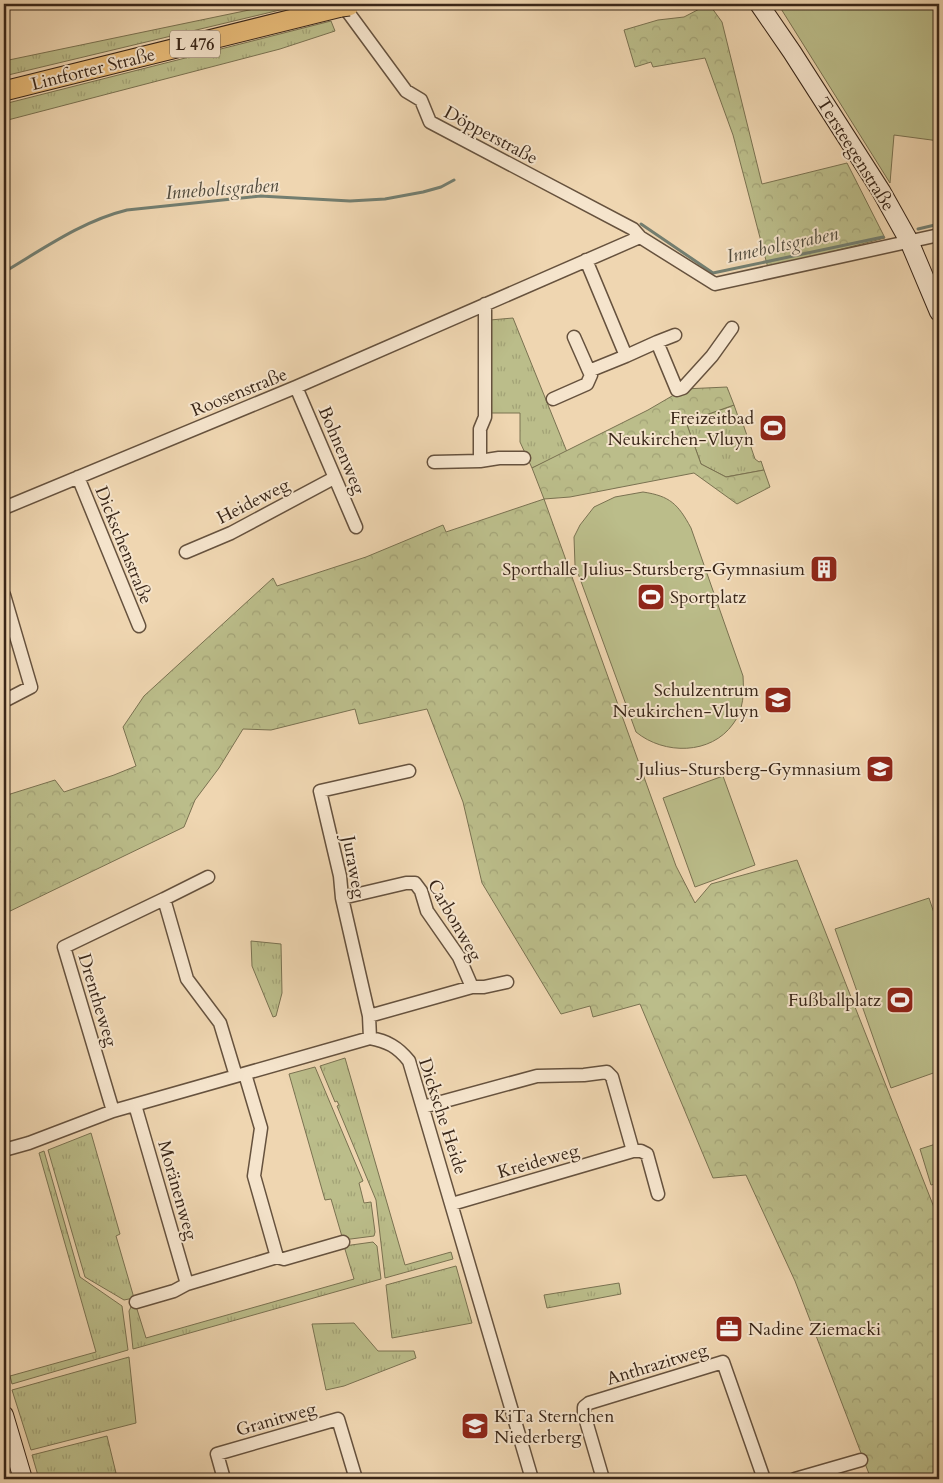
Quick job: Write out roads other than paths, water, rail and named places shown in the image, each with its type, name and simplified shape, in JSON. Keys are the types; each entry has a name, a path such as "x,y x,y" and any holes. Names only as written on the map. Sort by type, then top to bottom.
{"main road":[{"name":"Lintforter Straße","path":"4,91 348,5"}],"street":[{"name":"Tersteegenstraße","path":"759,4 855,149 909,241 939,312"},
{"name":"Döpperstraße","path":"348,5 406,91 421,100 430,122 633,229 640,237"},
{"path":"640,237 715,284 939,234"},
{"name":"Roosenstraße","path":"4,508 296,387 640,237"},
{"path":"586,260 626,356"},
{"path":"480,461 480,429 485,418 485,304"},
{"path":"657,342 677,390 683,388 712,356 732,328"},
{"path":"589,371 675,335"},
{"path":"553,398 587,384 590,375 589,371 574,338"},
{"name":"Bohnenweg","path":"296,387 356,527"},
{"path":"434,462 524,458"},
{"name":"Dickschenstraße","path":"78,477 139,626"},
{"name":"Heideweg","path":"186,552 231,533 334,478"},
{"path":"4,595 31,687 4,701"},
{"name":"Juraweg","path":"370,1038 369,1016 320,791 408,771"},
{"name":"Drentheweg","path":"113,1111 64,947 208,877"},
{"name":"Carbonweg","path":"342,898 406,883 416,883 421,890 427,911 459,957 472,987"},
{"path":"164,899 187,979 220,1023 261,1128 254,1176 276,1257"},
{"name":"Carbonweg","path":"369,1016 472,987 484,987 507,982"},
{"path":"4,1150 29,1143 113,1111 370,1038"},
{"name":"Dicksche Heide","path":"370,1038 394,1046 409,1061 532,1479"},
{"path":"423,1108 537,1076 584,1075 607,1072 612,1078 633,1151 641,1151 647,1154 658,1194"},
{"name":"Moränenweg","path":"136,1105 187,1284"},
{"name":"Kreideweg","path":"452,1204 633,1151"},
{"path":"136,1302 187,1284 276,1257 284,1259 343,1242"},
{"name":"Anthrazitweg","path":"603,1479 584,1414 584,1407 589,1403 723,1362 764,1479"},
{"path":"4,1415 23,1479"},
{"name":"Granitweg","path":"224,1479 217,1454 338,1419 356,1479"},
{"path":"4,1449 13,1479"},
{"path":"795,1479 862,1460"}],"waterway":[{"name":"Inneboltsgraben","path":"4,272 79,228 127,210 260,196 350,201 385,199 423,192 441,187 454,180"},
{"name":"Inneboltsgraben","path":"641,224 713,273 883,237"},
{"name":"Inneboltsgraben","path":"918,229 939,224"}],"place":[{"name":"Freizeitbad Neukirchen-Vluyn","path":"773,428"},
{"name":"Sporthalle Julius-Stursberg-Gymnasium","path":"824,569"},
{"name":"Sportplatz","path":"651,597"},
{"name":"Schulzentrum Neukirchen-Vluyn","path":"778,700"},
{"name":"Julius-Stursberg-Gymnasium","path":"880,769"},
{"name":"Fußballplatz","path":"900,1000"},
{"name":"Nadine Ziemacki","path":"729,1329"},
{"name":"KiTa Sternchen Niederberg","path":"475,1426"}]}
